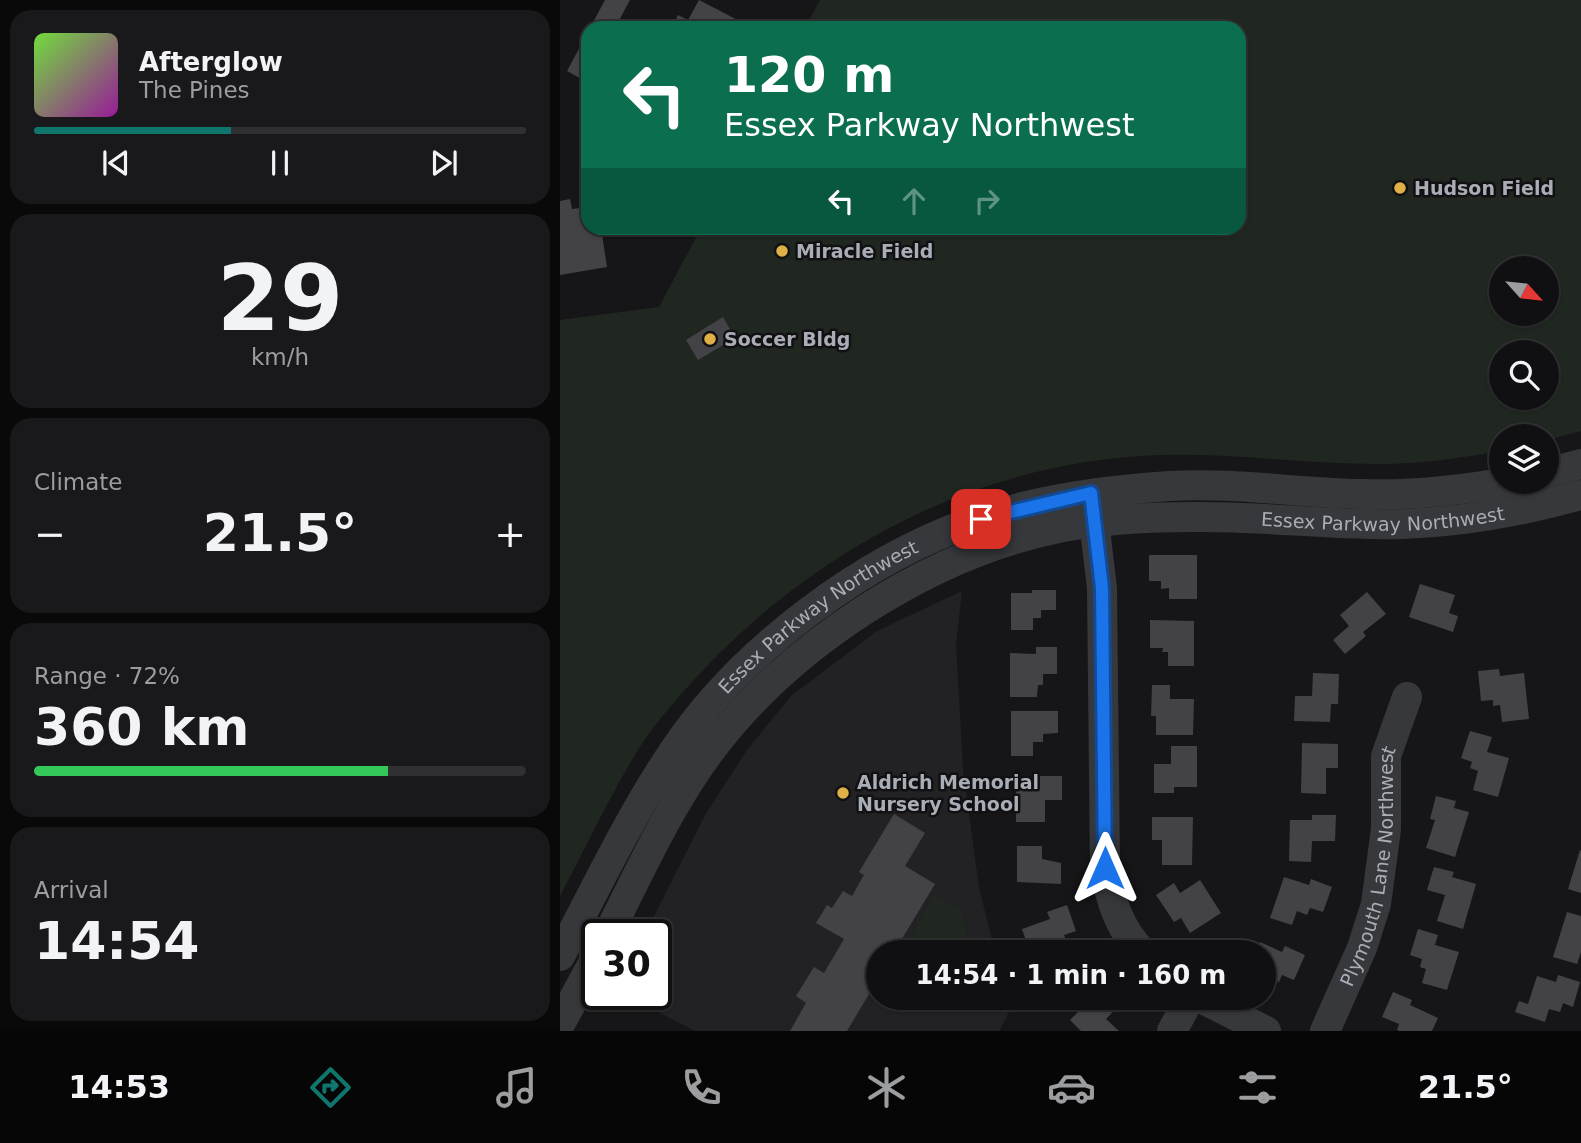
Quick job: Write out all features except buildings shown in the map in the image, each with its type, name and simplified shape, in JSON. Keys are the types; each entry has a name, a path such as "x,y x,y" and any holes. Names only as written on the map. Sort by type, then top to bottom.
{"street":[{"path":"1559,470 1581,464"},
{"name":"Essex Parkway Northwest","path":"616,919 675,808 712,748 782,672 836,629 930,574 1093,508 1172,486 1407,494 1489,484"},
{"name":"Essex Parkway Northwest","path":"560,956 645,797 674,750 719,696 763,650 825,601 939,535 994,515 1093,508 1196,516 1404,524 1511,512 1581,495"},
{"path":"1093,508 1102,588 1105,667 1105,868 1109,892 1122,927 1132,940"},
{"name":"Plymouth Lane Northwest","path":"1325,1031 1362,948 1376,905 1386,829 1386,756 1407,697"},
{"path":"560,1024 581,985"},
{"path":"1172,1031 1183,1010"},
{"path":"1225,1010 1266,1031"}],"shaded area":[{"path":"820,0 1581,0 1581,431 1559,437 1559,424 1489,424 1489,453 1409,463 1351,464 1189,455 1097,460 1033,473 972,491 913,516 857,546 803,582 753,622 706,667 645,739 607,804 560,896 560,320 659,307 697,235 1246,235 1246,21 809,21"},
{"name":"Aldrich Memorial Nursery School","path":"962,591 956,644 963,770 979,887 992,940 866,940 866,1010 1010,1010 999,1031 695,1031 654,1010 672,1010 672,919 653,919 705,815 747,750 791,696 877,631"},
{"path":"934,895 960,909 968,940 909,940"}],"place":[{"name":"Hudson Field","path":"1400,188"},
{"name":"Miracle Field","path":"782,251"},
{"name":"Soccer Bldg","path":"710,339"},
{"name":"Aldrich Memorial Nursery School","path":"843,793"}],"route":[{"path":"981,519 1091,493 1102,588 1105,667 1105,868"}]}
